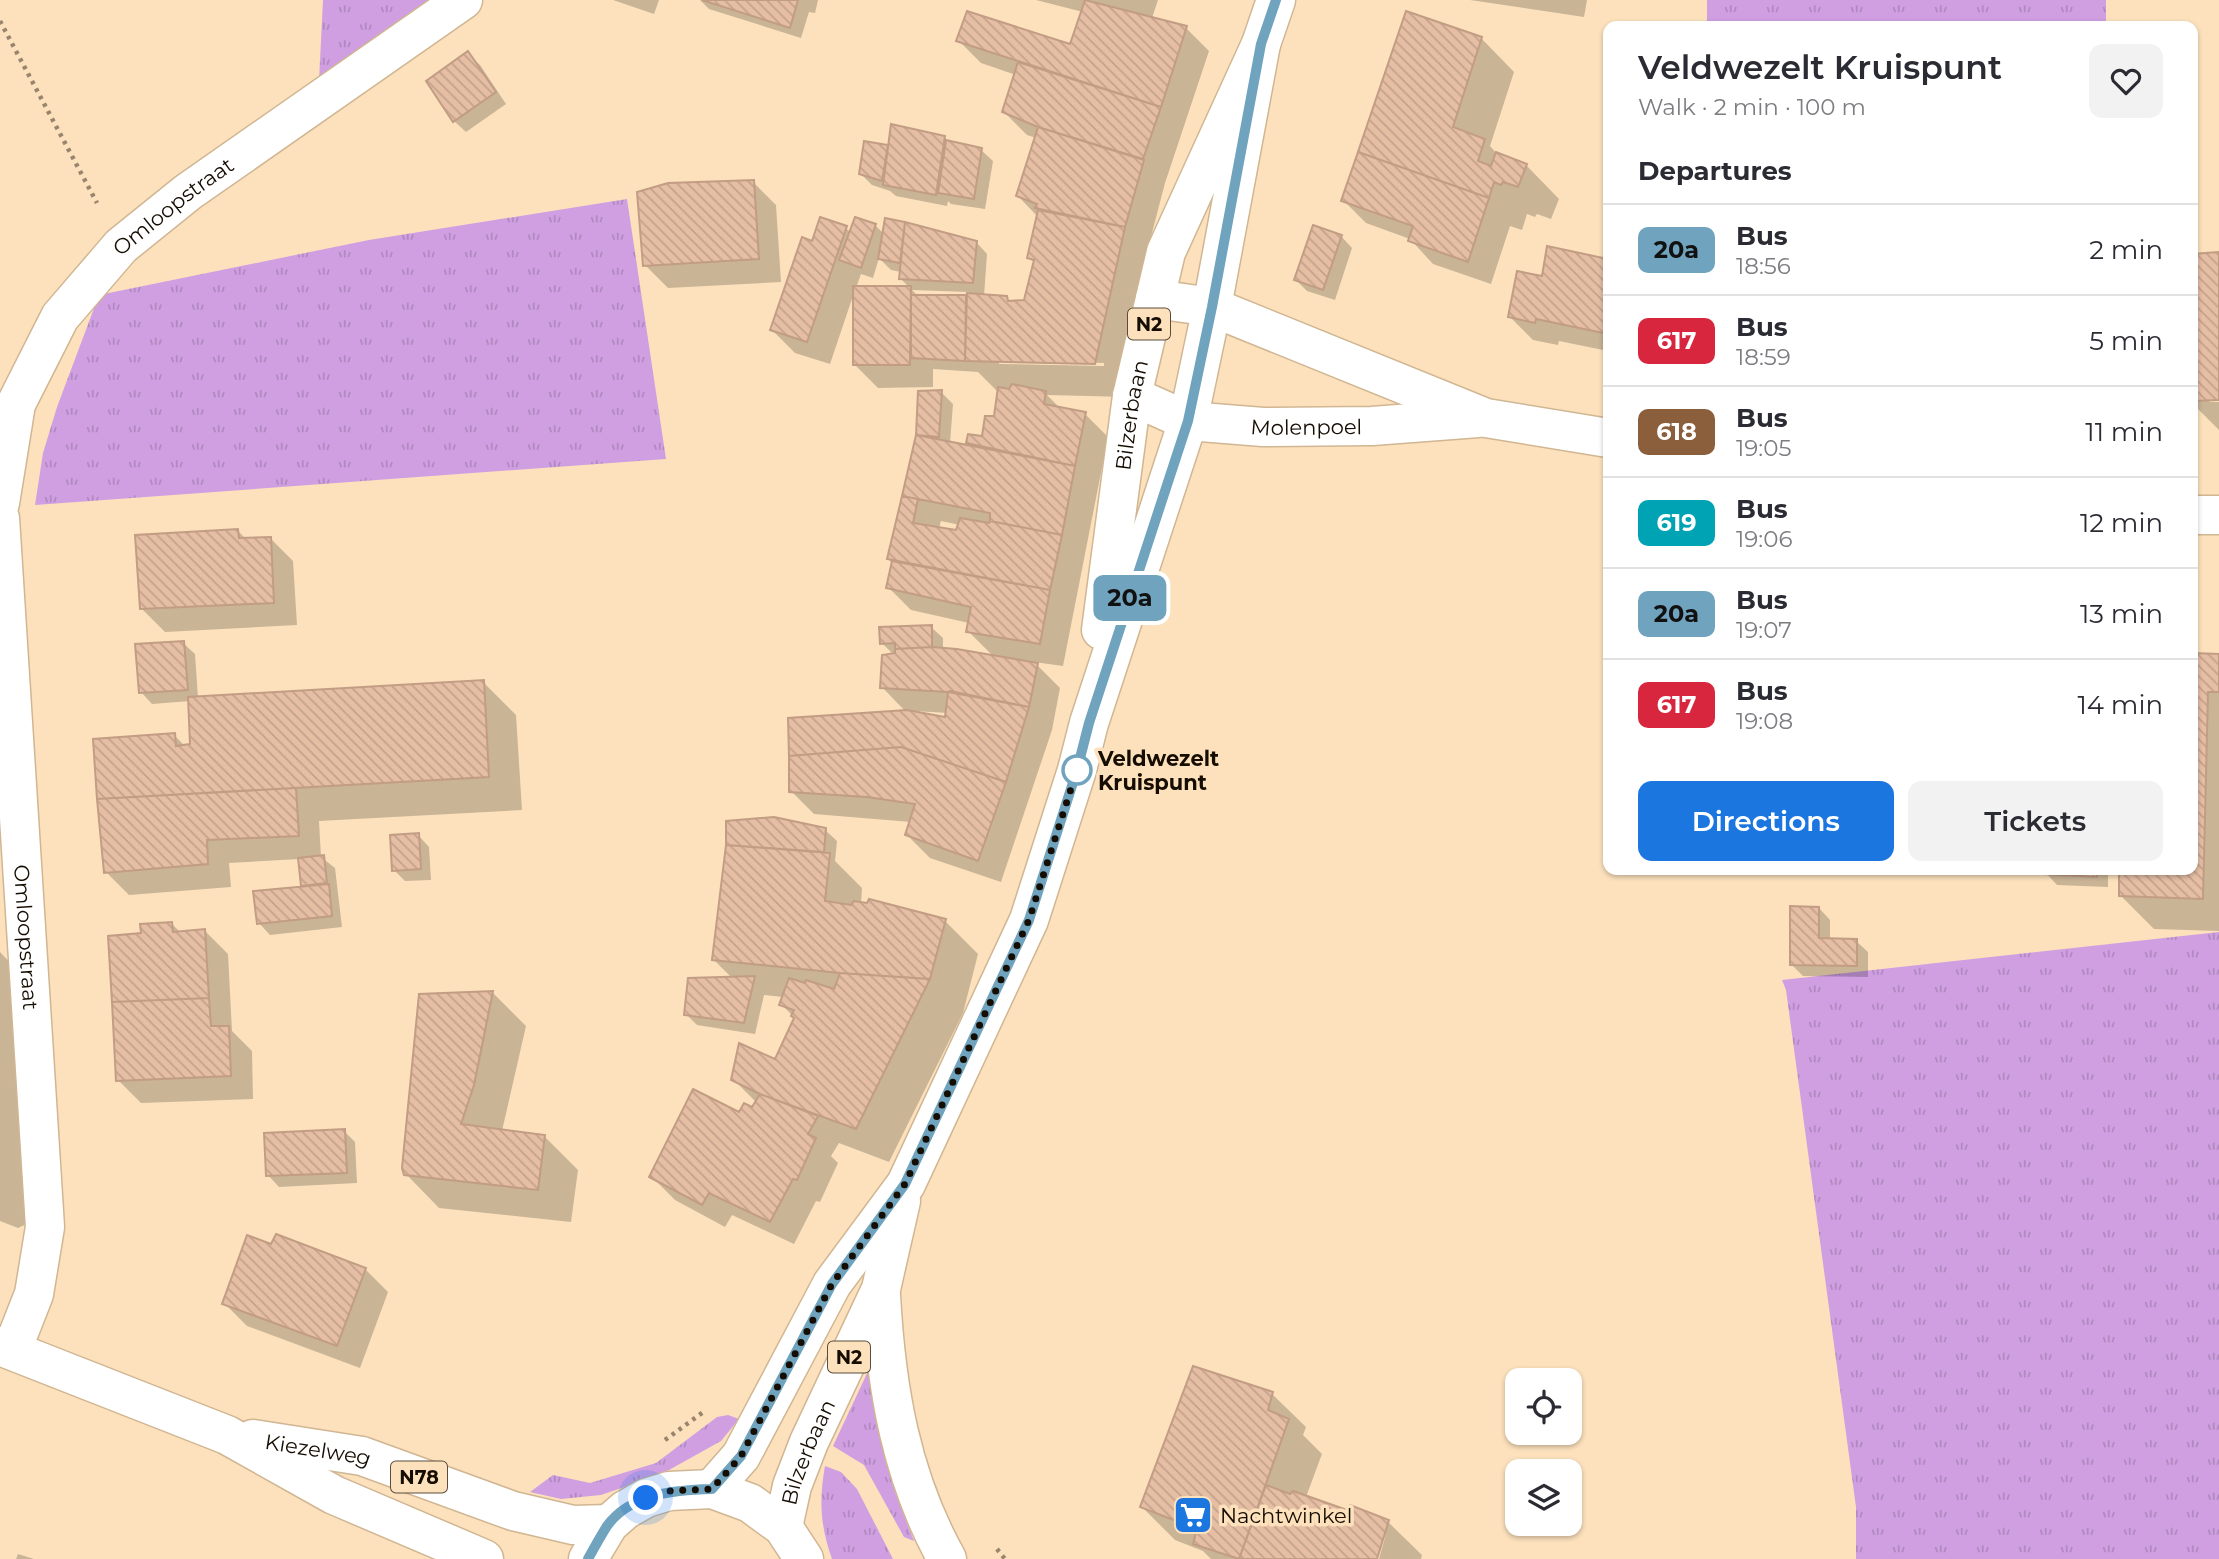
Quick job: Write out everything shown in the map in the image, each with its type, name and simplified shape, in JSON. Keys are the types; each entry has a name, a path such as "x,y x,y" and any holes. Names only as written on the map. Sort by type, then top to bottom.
{"main road":[{"name":"Omloopstraat","path":"0,503 16,404 60,317 121,246 188,192 463,0"},
{"name":"Bilzerbaan","path":"1089,723 1132,396 1166,252 1261,44 1276,0"},
{"name":"Bilzerbaan","path":"712,1489 741,1456 832,1284 905,1184 1029,920 1077,770 1089,723 1188,421 1261,44"},
{"name":"Molenpoel","path":"1155,299 1212,307 1486,418 1603,437"},
{"name":"Molenpoel","path":"1132,396 1188,421 1262,427 1372,426 1486,418"},
{"path":"2198,515 2219,515"},
{"name":"Omloopstraat","path":"0,518 45,1227 34,1294 6,1348"},
{"name":"Bilzerbaan","path":"783,1527 792,1486 809,1443 881,1289 905,1184"},
{"path":"881,1289 891,1403 910,1478 947,1559"},
{"name":"Kiezelweg","path":"6,1348 227,1435 334,1495 484,1559"},
{"name":"Kiezelweg","path":"227,1435 362,1456 513,1511 573,1525 609,1524"},
{"path":"587,1559 609,1524 625,1510 646,1498 669,1491 712,1489 750,1503 783,1527 804,1559"}],"path":[{"path":"0,21 121,246"},
{"path":"990,1540 1005,1559"}],"green space":[{"path":"323,0 437,0 319,81"},
{"path":"1707,0 2106,0 2106,21 1707,21"},
{"path":"627,199 666,459 35,505 43,453 57,407 99,295 369,240"},
{"path":"2219,932 2219,1559 1856,1559 1856,1507 1786,990 1782,980"},
{"path":"870,1367 895,1492 914,1541 904,1537 864,1465 833,1446"},
{"path":"728,1415 739,1419 721,1441 669,1470 601,1495 561,1499 530,1492 553,1475 590,1483 656,1463 717,1417"},
{"path":"825,1466 841,1472 857,1489 893,1559 832,1559 822,1512"}],"building":[{"path":"702,0 798,0 790,28"},
{"path":"1085,0 1187,26 1161,107 956,41 967,11 1070,44"},
{"path":"1406,11 1482,37 1453,127 1485,139 1478,161 1491,166 1496,152 1527,164 1518,187 1494,182 1489,198 1358,152"},
{"path":"468,51 496,92 453,122 426,81"},
{"path":"1018,62 1161,107 1143,159 1038,127 1002,112"},
{"path":"891,124 945,136 936,195 883,185"},
{"path":"1038,127 1144,160 1125,227 1035,208 1037,204 1016,196"},
{"path":"946,140 982,148 974,199 938,193"},
{"path":"864,141 888,145 882,181 859,174"},
{"path":"1358,152 1489,198 1468,262 1408,241 1413,226 1341,201"},
{"path":"754,180 759,259 643,266 637,192 668,183"},
{"path":"1038,210 1125,227 1095,364 965,361 967,293 1007,296 1008,301 1024,300 1034,260 1027,258"},
{"path":"820,217 847,226 807,342 770,330 802,237 812,241"},
{"path":"855,217 876,224 861,268 839,260"},
{"path":"885,218 905,222 900,263 878,259"},
{"path":"905,222 977,241 973,283 899,279"},
{"path":"1313,225 1342,235 1323,290 1294,280"},
{"path":"1547,246 1603,258 1603,333 1536,319 1535,323 1508,317 1517,271 1542,276"},
{"path":"2219,252 2219,400 2198,401 2198,254"},
{"path":"853,286 911,286 910,365 853,365"},
{"path":"911,295 966,295 965,361 911,358"},
{"path":"1012,384 1046,391 1044,404 1086,412 1075,466 966,443 968,434 982,436 985,416 994,416 998,387 1009,389"},
{"path":"942,390 939,437 916,435 918,391"},
{"path":"916,435 1075,466 1062,535 990,521 990,513 902,496"},
{"path":"902,496 918,499 913,523 956,530 960,518 1062,535 1050,590 887,559"},
{"path":"238,529 239,538 271,537 274,603 140,609 135,535"},
{"path":"892,561 1050,590 1040,644 966,632 971,607 886,588"},
{"path":"932,625 932,647 895,649 895,643 880,644 879,627"},
{"path":"184,641 188,690 139,693 135,644"},
{"path":"932,647 1038,663 1029,707 948,692 880,688 882,655 895,653 895,649"},
{"path":"2198,653 2219,654 2219,692 2208,692 2203,899 2119,896 2119,875 2198,875"},
{"path":"484,680 489,777 97,799 93,739 175,733 176,746 190,744 188,697"},
{"path":"950,691 1029,707 1006,782 901,747 789,756 788,718 907,710 945,717"},
{"path":"901,747 1006,782 978,861 905,835 915,804 867,797 789,792 789,756"},
{"path":"296,788 299,836 207,840 208,864 104,873 97,799"},
{"path":"774,817 826,828 824,852 726,845 726,821"},
{"path":"419,833 421,869 392,871 390,835"},
{"path":"726,845 830,853 825,901 851,905 854,901 867,903 869,899 946,919 930,979 712,960"},
{"path":"324,855 327,883 301,886 298,858"},
{"path":"2062,875 2097,875 2097,877"},
{"path":"329,884 332,916 257,924 253,891"},
{"path":"1790,906 1819,907 1819,938 1857,939 1857,966 1790,965"},
{"path":"172,922 173,932 205,929 209,998 112,1002 108,936 141,933 140,924"},
{"path":"840,973 930,979 856,1129 760,1094 731,1080 739,1043 775,1059 794,1018 791,1016 794,1010 779,1005 789,978 834,989"},
{"path":"755,976 744,1023 684,1015 688,978"},
{"path":"493,991 474,1085 461,1124 545,1135 538,1190 404,1175 402,1168 419,994"},
{"path":"209,998 211,1026 229,1026 231,1076 116,1081 112,1002"},
{"path":"693,1089 739,1112 744,1103 752,1107 760,1094 818,1116 808,1134 816,1138 797,1180 793,1179 770,1222 709,1193 702,1205 649,1177"},
{"path":"345,1129 347,1173 266,1176 264,1133"},
{"path":"276,1234 366,1268 337,1346 222,1304 247,1235 271,1244"},
{"path":"1193,1366 1273,1392 1268,1410 1289,1419 1239,1559 1193,1544 1197,1529 1140,1507"},
{"path":"1266,1485 1290,1494 1293,1491 1347,1510 1350,1505 1389,1520 1377,1559 1239,1559"}],"bus line":[{"name":"20a","path":"588,1559 609,1524 625,1510 646,1498 669,1491 712,1489 741,1456 832,1284 905,1184 1004,977 1029,920 1077,770 1089,723 1188,421 1261,44 1276,0"}],"place":[{"name":"Veldwezelt Kruispunt","path":"1077,770"},
{"name":"Nachtwinkel","path":"1193,1515"}],"route":[{"path":"646,1498 669,1491 712,1489 741,1456 832,1284 905,1184 1029,920 1077,770"}]}
